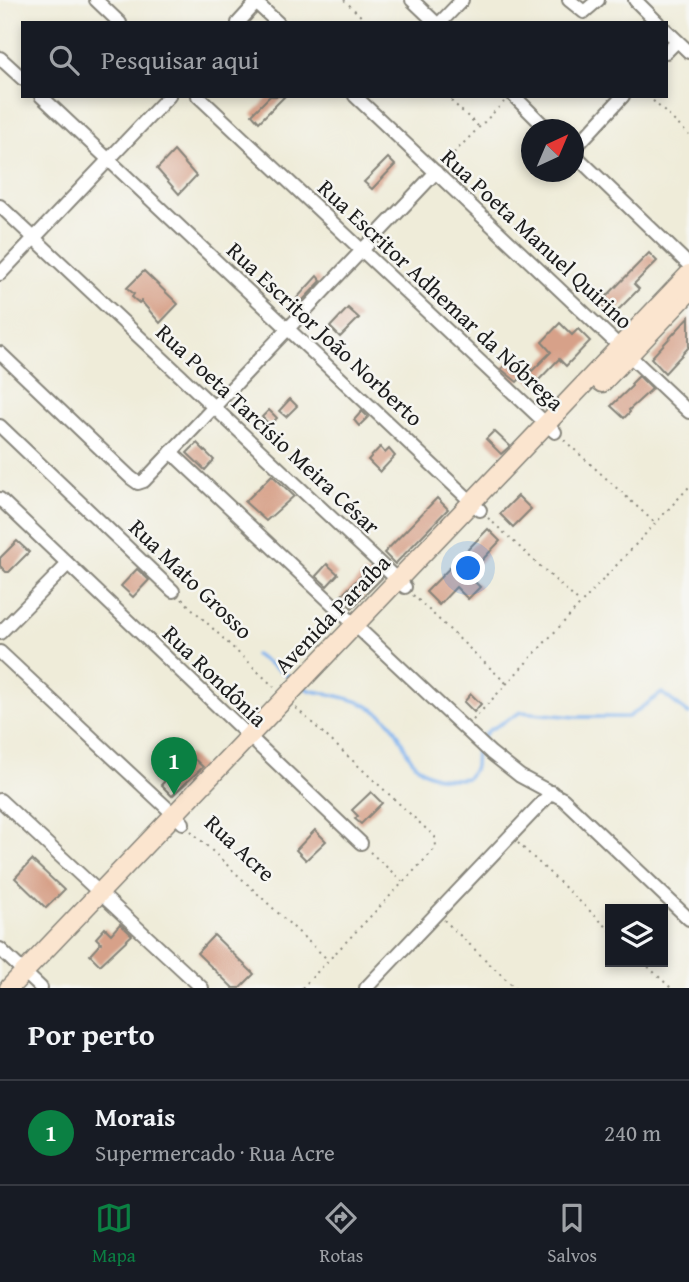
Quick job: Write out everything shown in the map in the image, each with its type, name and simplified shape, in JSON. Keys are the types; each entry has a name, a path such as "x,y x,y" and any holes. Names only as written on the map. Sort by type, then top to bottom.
{"street":[{"path":"96,0 118,21"},
{"path":"412,0 436,21"},
{"path":"440,21 462,0"},
{"path":"573,4 581,11 587,11 598,0"},
{"path":"635,0 656,21"},
{"path":"240,21 256,1 276,21"},
{"path":"668,32 689,52"},
{"path":"668,50 677,41"},
{"path":"0,58 21,77"},
{"name":"Rua Escritor João Norberto","path":"43,98 476,507"},
{"path":"0,274 167,98"},
{"name":"Rua Escritor Adhemar da Nóbrega","path":"200,98 551,428"},
{"name":"Rua Poeta Manuel Quirino","path":"357,98 689,412"},
{"path":"514,98 536,119"},
{"path":"584,139 621,98"},
{"path":"584,162 689,265"},
{"path":"0,354 131,478 138,483 144,481 436,172"},
{"name":"Rua Poeta Tarcísio Meira César","path":"0,206 402,584"},
{"name":"Avenida Paraíba","path":"625,351 689,274"},
{"name":"Avenida Paraíba","path":"9,988 31,982 104,897 297,693 625,351 689,292"},
{"name":"Rua Mato Grosso","path":"0,426 173,591"},
{"path":"171,452 465,729 504,764 563,799 689,919"},
{"name":"Rua Rondônia","path":"0,499 361,843"},
{"path":"0,633 68,564"},
{"name":"Rua Acre","path":"0,652 179,819"},
{"path":"366,988 552,792"},
{"path":"0,800 202,988"},
{"path":"0,949 31,982"}],"path":[{"path":"344,0 366,21"},
{"path":"448,98 479,127"},
{"path":"436,172 510,98"},
{"path":"650,98 689,135"},
{"name":"Rua Escritor Adhemar da Nóbrega","path":"551,428 654,523"},
{"path":"465,729 689,487"},
{"path":"476,507 580,603"},
{"path":"402,584 506,683"},
{"name":"Rua Mato Grosso","path":"173,591 297,693 435,837 436,846 432,852 403,882"},
{"name":"Rua Acre","path":"179,819 328,960"},
{"path":"510,835 605,925"},
{"path":"302,988 403,882 361,843"},
{"path":"436,912 515,988"},
{"path":"648,967 671,988"}],"building":[{"path":"268,98 283,98 259,122 252,114"},
{"path":"174,151 196,176 179,194 157,169"},
{"path":"388,158 395,165 372,189 364,182"},
{"path":"649,253 657,261 634,284 639,289 613,315 600,303"},
{"path":"144,271 178,304 160,323 141,301 139,303 132,297 134,294 127,288"},
{"path":"317,276 321,281 301,302 297,298"},
{"path":"348,308 359,318 340,337 330,327"},
{"path":"689,317 689,347 665,373 651,358"},
{"path":"560,323 572,335 578,329 590,341 566,366 559,359 534,385 524,375 517,382 501,369 513,358 520,365 523,361 532,371 551,352 542,342"},
{"path":"639,376 652,389 624,418 611,406"},
{"path":"290,399 297,406 286,417 279,411"},
{"path":"269,410 277,418 270,425 262,417"},
{"path":"362,411 368,417 359,426 354,420"},
{"path":"494,431 510,446 501,454 486,439"},
{"path":"197,443 214,460 205,470 187,453"},
{"path":"380,447 385,453 389,449 395,456 380,472 368,460"},
{"path":"272,475 294,496 266,521 245,502"},
{"path":"518,496 531,509 513,527 500,514"},
{"path":"437,498 448,509 395,564 384,553"},
{"path":"488,529 500,541 468,575 480,587 468,599 456,587 439,605 426,592"},
{"path":"17,541 29,552 6,572 0,566 0,558"},
{"path":"327,564 338,574 327,586 316,576"},
{"path":"137,569 149,580 133,597 121,586"},
{"path":"374,570 382,578 352,608 340,597 365,572 368,575"},
{"path":"471,694 481,704 474,712 464,702"},
{"path":"189,754 203,767 172,796 161,785 165,781 163,779"},
{"path":"371,792 382,803 361,824 355,819 358,816 352,810"},
{"path":"315,830 326,841 306,860 296,850"},
{"path":"32,860 64,890 46,908 15,878"},
{"path":"120,924 132,935 100,965 90,955 101,943 96,938 105,928 111,934"},
{"path":"214,935 254,974 240,988 233,988 197,953"}],"waterway":[{"path":"255,655 295,680"},
{"path":"304,687 362,703 381,714 393,726 417,766 429,774 452,779 467,778 475,767 476,746 488,731 521,712 576,717 628,717 662,693 689,714"}],"place":[{"name":"Morais","path":"174,795"}]}
